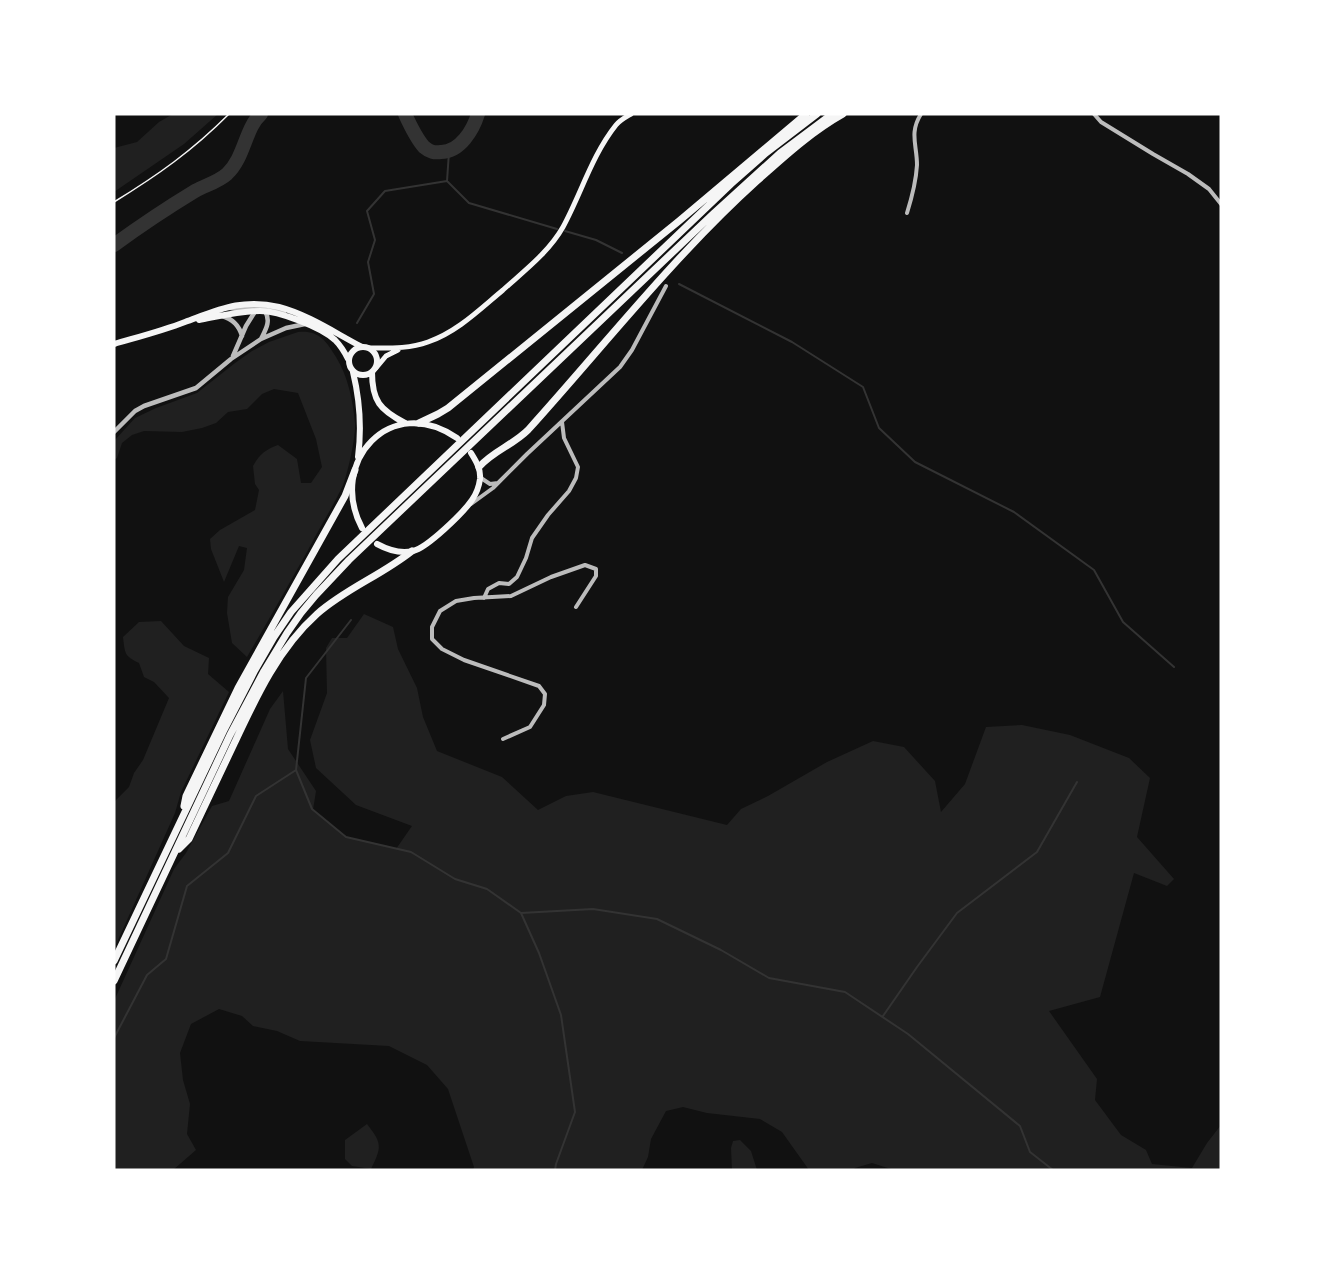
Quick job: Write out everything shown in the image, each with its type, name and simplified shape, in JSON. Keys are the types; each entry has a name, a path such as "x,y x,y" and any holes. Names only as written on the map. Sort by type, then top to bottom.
{"highway":[{"path":"419,423 448,408 679,221 806,114"},
{"path":"114,961 240,697 287,618 318,580 731,184 766,153 817,114"},
{"path":"114,981 230,735 260,677 287,633 316,595 348,560 714,213 780,153 832,114"},
{"path":"479,468 488,458 528,430 633,310 728,208 788,154 819,129 843,114"},
{"path":"183,814 186,796 226,711 345,496 355,470"},
{"path":"174,855 189,839 263,684 294,638 333,602 412,551"}],"main road":[{"path":"352,372 364,376 374,370 386,356 402,348 427,342 456,328 516,279 547,249 562,228 604,143 618,123 631,114"},
{"path":"114,344 184,323 227,307 244,304 270,305 286,309 333,338 348,359 357,390 361,435 358,461 352,483 352,498 355,514 362,528"},
{"path":"184,323 261,310 306,321 375,354 377,359 373,390 378,402 387,412 406,424"},
{"path":"348,359 353,351 365,348 402,348"},
{"path":"358,461 375,437 388,429 406,424 419,423 442,429 457,438"},
{"path":"377,544 390,550 412,551 424,546 467,506 476,493 480,477 479,468 471,453"}],"street":[{"path":"907,213 914,192 916,173 914,128 921,114"},
{"path":"1094,114 1101,122 1188,174 1209,189 1221,204"},
{"path":"467,506 485,495 628,358 666,286"},
{"path":"227,307 261,310"},
{"path":"231,359 248,322 261,310"},
{"path":"261,310 268,323 261,339"},
{"path":"222,316 236,323 242,336"},
{"path":"114,432 140,408 196,388 231,359 261,339 306,321"},
{"path":"484,598 488,589 499,583 509,584 517,577 532,538 576,478 578,466 564,438 562,421"},
{"path":"480,477 490,484 498,482"},
{"path":"502,739 530,727 544,705 545,694 539,686 464,660 442,648 432,639 432,627 440,611 456,602 511,596 585,565 596,569 596,576 576,607"}],"path":[{"path":"114,202 165,170 205,138 229,114"}],"shaded area":[{"path":"173,114 218,114 184,144 114,192 114,148 137,142 159,122"},
{"path":"298,332 311,333 321,338 340,364 347,380 353,406 355,429 353,445 345,479 339,493 247,657 232,643 227,613 228,597 244,570 247,548 239,546 224,582 211,549 210,539 220,530 255,510 259,490 255,484 253,466 266,451 278,445 297,459 301,483 311,483 322,467 316,439 298,393 274,389 262,394 247,409 228,412 216,423 202,428 182,432 144,431 132,435 122,443 117,458 114,460 114,441 135,418 197,393 252,351 269,342"},
{"path":"364,614 393,627 398,649 417,688 423,717 437,751 502,777 538,810 566,796 593,792 727,825 741,809 827,762 873,741 904,747 935,781 941,812 965,784 986,727 1022,725 1070,735 1129,758 1150,778 1137,837 1174,879 1167,886 1134,873 1100,997 1049,1011 1097,1079 1095,1100 1121,1135 1146,1150 1152,1164 1192,1168 1221,1125 1221,1170 894,1170 872,1163 853,1170 809,1170 782,1132 760,1119 707,1113 683,1107 666,1111 651,1139 648,1157 642,1170 473,1170 474,1167 448,1089 427,1065 389,1046 300,1041 277,1031 253,1026 242,1016 219,1009 191,1024 180,1053 183,1080 190,1104 187,1134 196,1150 173,1170 114,1170 114,1001 174,869 186,853 212,806 229,801 270,709 283,691 288,749 316,791 313,810 346,837 396,849 412,826 356,805 316,768 310,740 327,693 326,648 332,638 347,638"},
{"path":"161,621 184,646 209,658 208,674 229,692 181,792 175,813 114,949 114,802 129,787 169,698 154,682 144,677 139,663 128,656 123,637 139,622"},
{"path":"367,1124 376,1136 379,1145 371,1169 352,1166 345,1159 345,1140"},
{"path":"740,1140 751,1151 757,1170 732,1170 731,1148 733,1141"}],"waterway":[{"path":"114,245 185,197 227,174 238,159 251,127 261,114"},
{"path":"405,114 421,143 432,152 448,151 460,144 473,127 478,114"},
{"path":"357,323 374,294 368,262 375,240 367,211 385,191 447,181 449,152"},
{"path":"447,181 469,203 557,229"},
{"path":"565,231 596,240 622,253"},
{"path":"679,284 792,342 863,387 879,428 915,462 1014,512 1094,570 1123,622 1174,667"},
{"path":"351,620 306,678 296,770 312,809 346,837 411,852 455,879 487,889 521,913 593,909 657,919 721,950 769,978 845,992 908,1034 1020,1126 1030,1152 1053,1170"},
{"path":"114,1038 147,975 166,959 187,886 228,853 256,796 296,770"},
{"path":"883,1016 957,913 1037,852 1077,782"},
{"path":"521,913 539,953 561,1015 575,1112 555,1170"}]}
